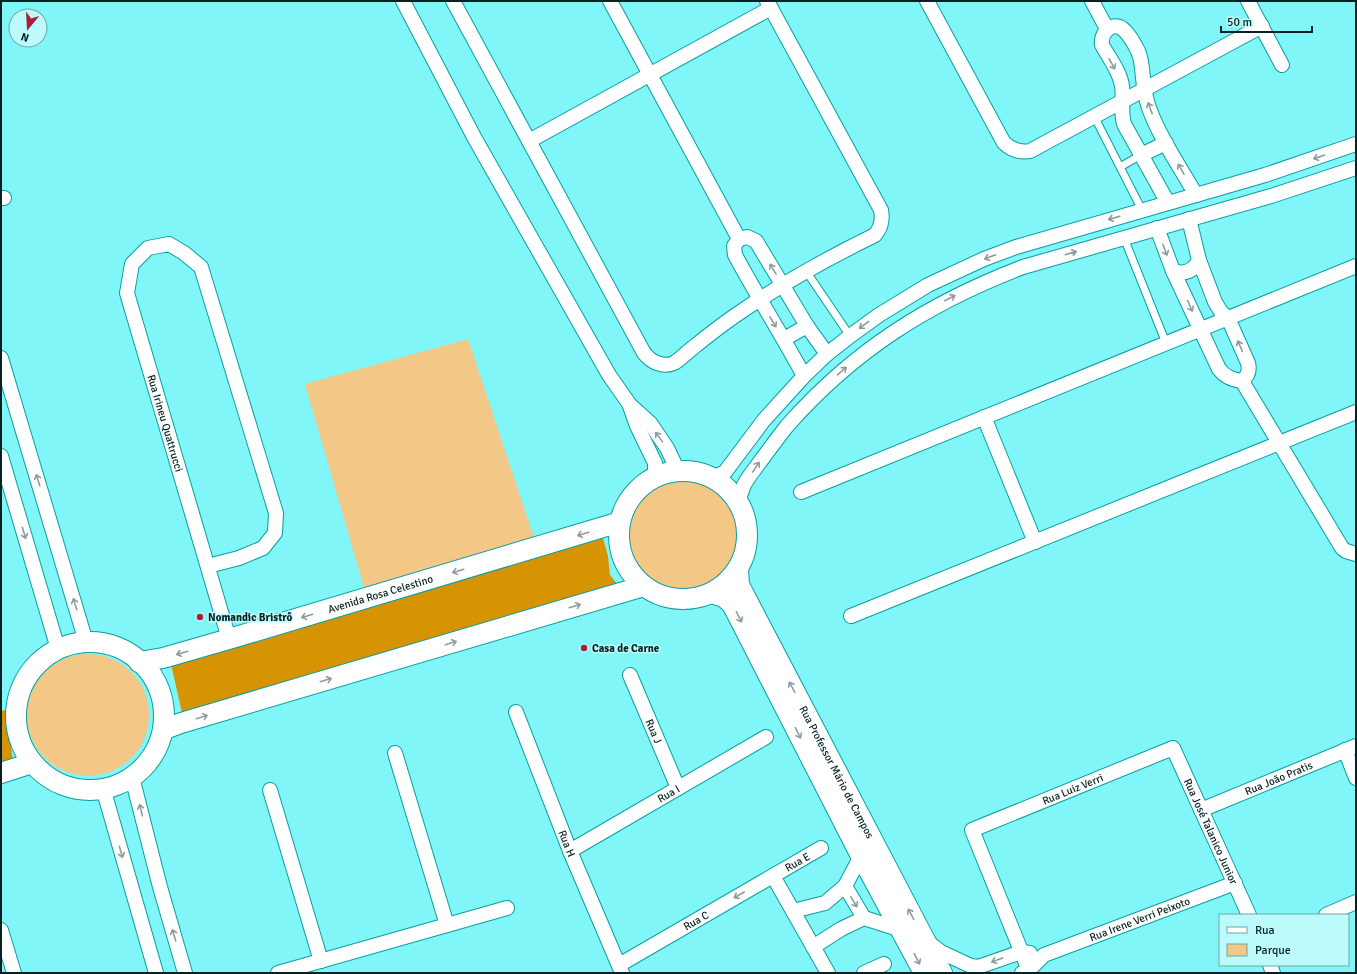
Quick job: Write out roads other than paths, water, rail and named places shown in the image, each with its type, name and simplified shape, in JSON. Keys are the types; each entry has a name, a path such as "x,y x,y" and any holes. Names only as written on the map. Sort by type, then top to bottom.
{"street":[{"path":"403,1 478,143 609,375 630,405 650,423 667,448 678,471"},
{"path":"453,1 644,354 651,361 661,364 674,362 706,337 759,300 806,271 875,235 879,231 881,225 881,210 769,4 650,74 529,141"},
{"path":"610,1 739,239"},
{"path":"927,1 1004,143 1012,149 1020,152 1030,151 1262,26"},
{"path":"1092,1 1107,29"},
{"path":"1248,1 1282,65"},
{"path":"1168,203 1124,124 1121,109 1123,95 1121,82 1102,45 1102,36 1107,29 1116,27 1125,30 1138,52 1142,66 1149,108 1166,143 1196,195"},
{"path":"1142,155 1166,143"},
{"path":"712,478 725,472 764,420 804,376 828,354 879,315 916,292 954,272 997,254 1048,237 1264,175 1356,144"},
{"path":"738,502 744,485 762,458 802,409 844,368 891,333 932,308 963,292 1005,274 1054,258 1271,196 1356,168"},
{"path":"1264,175 1271,196"},
{"path":"1189,219 1199,260 1215,302 1221,312 1228,318 1249,367 1247,375 1242,381"},
{"path":"1157,228 1173,271 1180,283 1219,369 1231,379 1242,381 1342,548 1346,552 1356,554"},
{"path":"804,376 784,339 759,300 735,255 734,246 739,239 748,237 756,241 807,326 828,354"},
{"path":"1048,237 1054,258"},
{"name":"Rua Irineu Quattrucci","path":"208,566 239,558 263,548 275,533 276,513 201,267 184,253 169,244 148,248 132,264 127,293 229,639"},
{"path":"1173,271 1184,273 1190,271 1199,260"},
{"path":"801,492 1356,266"},
{"path":"879,315 891,333"},
{"path":"784,339 807,326"},
{"path":"1,358 86,642"},
{"path":"630,405 637,426 655,463 655,477"},
{"path":"850,616 1356,412"},
{"path":"984,417 1035,542"},
{"path":"1,456 58,649"},
{"path":"690,471 702,474 723,484 738,502 745,518 748,536 743,559 738,569 726,582 711,593 689,599 665,596 644,586 632,573 623,557 620,546 620,522 632,496 645,483 666,473 690,471"},
{"name":"Avenida Rosa Celestino","path":"139,662 163,658 229,639 620,522"},
{"name":"Rua Professor Mário de Campos","path":"738,569 739,585 869,852 902,930 924,973"},
{"path":"165,729 189,720 644,586"},
{"name":"Rua Professor Mário de Campos","path":"711,593 724,597 732,604 869,852 925,940 942,973"},
{"path":"86,642 117,646 146,666 160,689 165,713 165,729 151,759 132,777 108,788 82,790 52,780 32,763 19,741 9,698 34,664 58,649 86,642"},
{"name":"Rua J","path":"630,675 678,788"},
{"name":"Rua H","path":"516,712 570,851 621,969"},
{"name":"Rua I","path":"570,851 766,737"},
{"name":"Rua José Talanico Junior","path":"1173,748 1249,914"},
{"name":"Rua Luiz Verri","path":"1021,952 972,830 1173,748"},
{"path":"1350,748 1356,778"},
{"name":"Rua João Pratis","path":"1201,810 1350,748"},
{"path":"395,753 446,925"},
{"path":"1,773 32,763"},
{"path":"132,777 160,887 185,973"},
{"path":"103,788 156,973"},
{"path":"270,790 321,961"},
{"name":"Rua E","path":"773,876 821,848"},
{"path":"793,911 825,903 845,886 869,852"},
{"path":"773,876 828,973"},
{"name":"Rua C","path":"621,969 773,876"},
{"name":"Rua Irene Verri Peixoto","path":"1044,955 1235,883"},
{"path":"845,886 864,918 902,930"},
{"path":"1328,914 1356,902"},
{"path":"278,973 508,908"},
{"path":"813,947 841,929 864,918"},
{"path":"1,930 14,973"},
{"path":"925,940 941,952 971,966 978,967 1021,952 1044,955"},
{"path":"1021,952 1027,972 1044,955"},
{"path":"864,973 884,964"}],"lane":[{"path":"1094,116 1142,210"},
{"path":"1120,167 1142,155"},
{"path":"1124,238 1166,343"},
{"path":"806,271 850,336"}],"place":[{"name":"Nomandic Bristrô","path":"200,617"},
{"name":"Casa de Carne","path":"584,648"}]}
